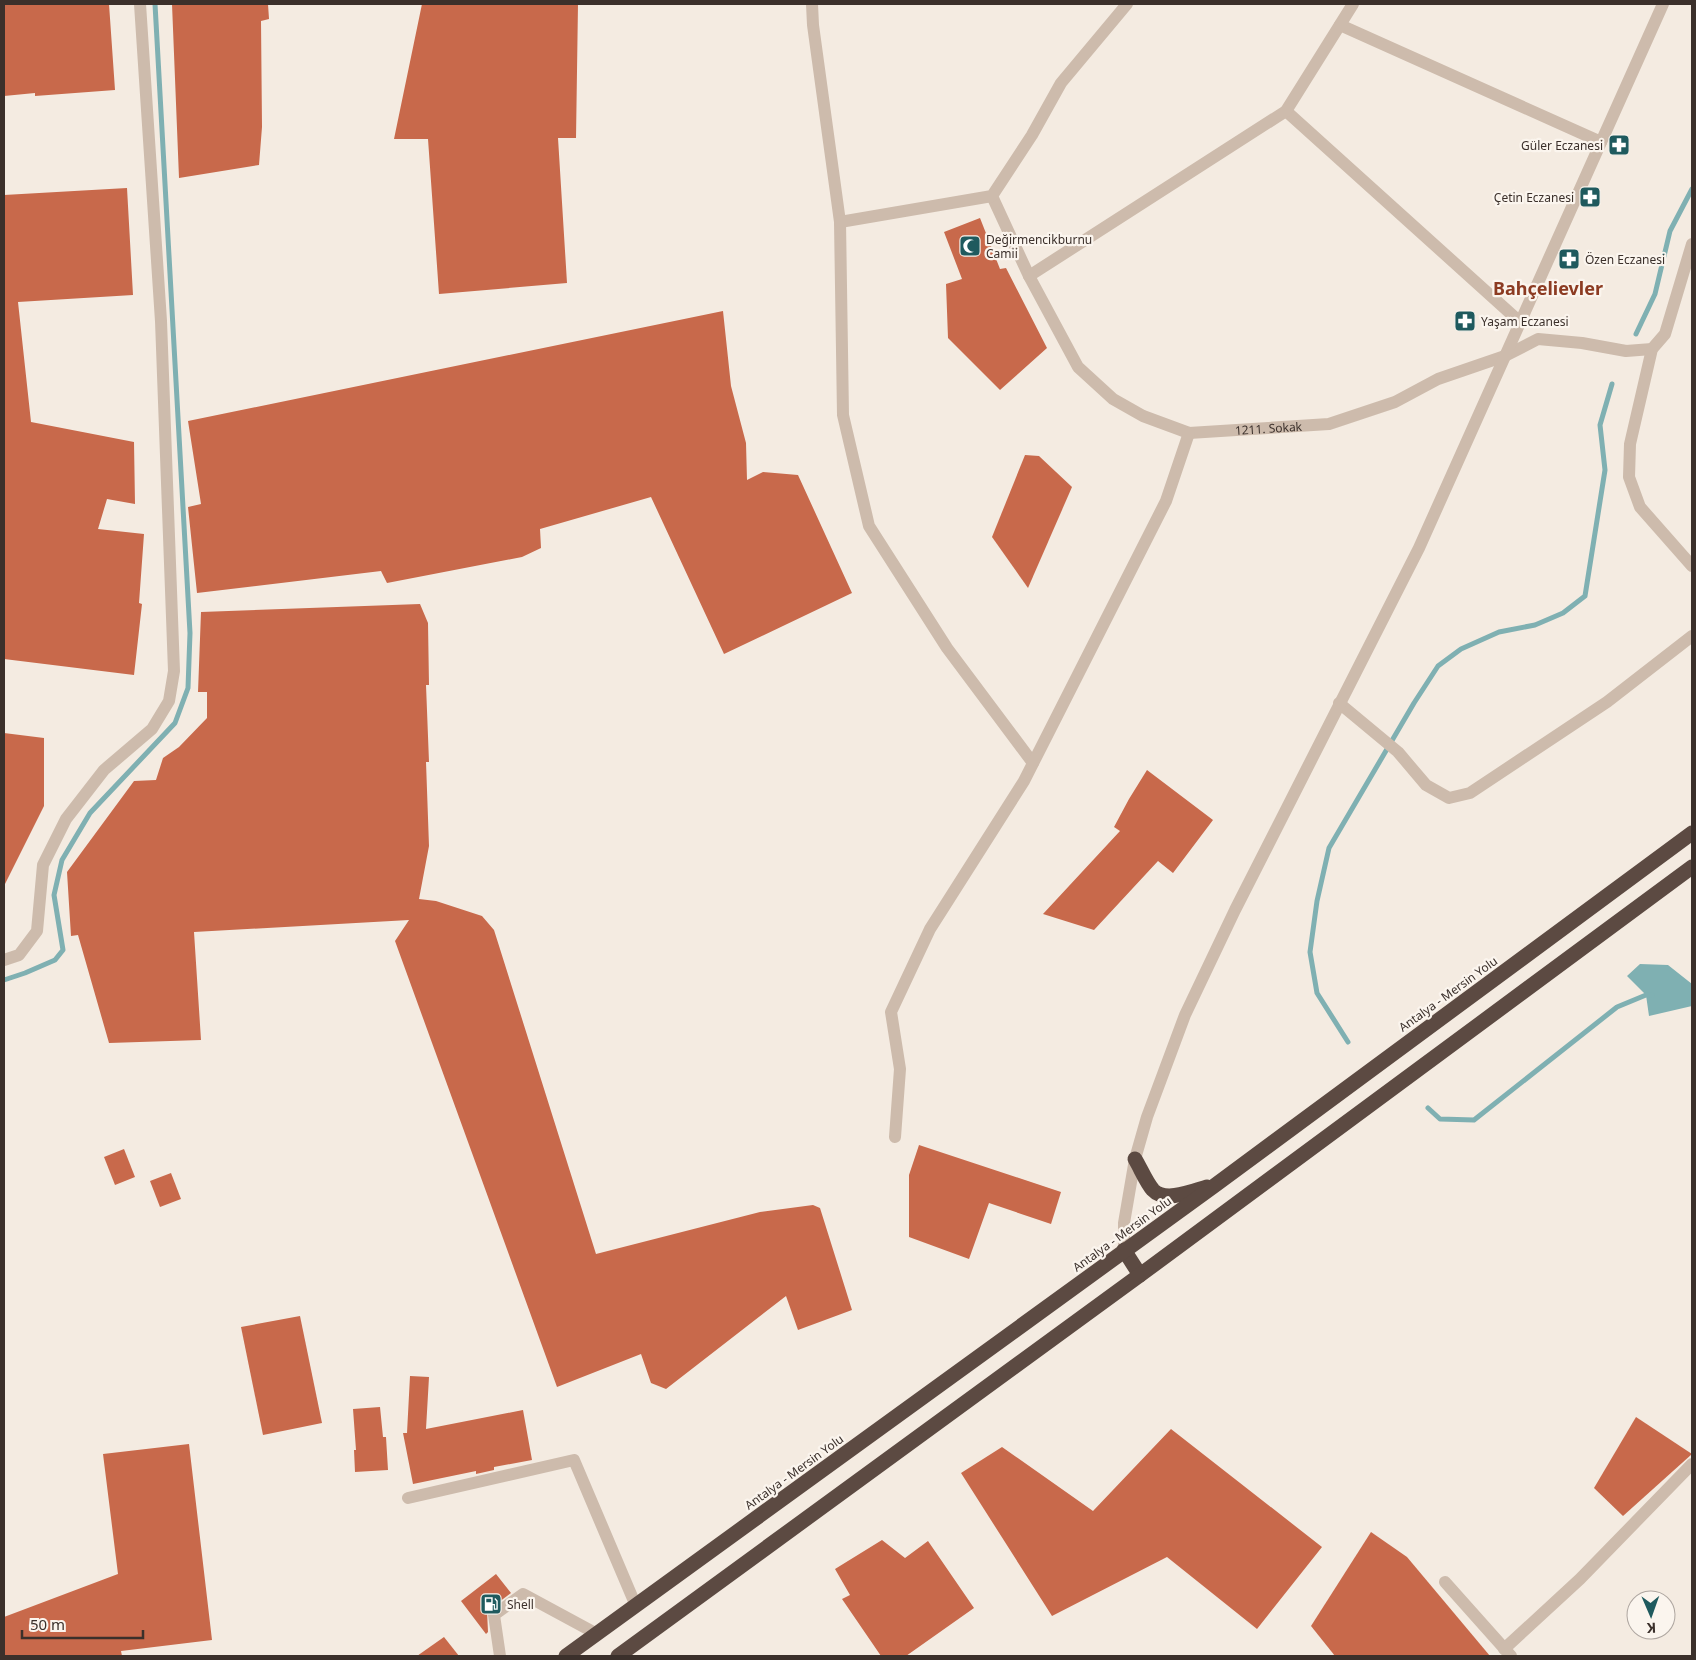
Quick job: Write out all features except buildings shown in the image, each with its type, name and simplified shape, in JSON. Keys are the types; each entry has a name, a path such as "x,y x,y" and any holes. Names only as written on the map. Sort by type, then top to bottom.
{"highway":[{"name":"Antalya - Mersin Yolu","path":"566,1656 1214,1186 1692,833"},
{"path":"618,1656 1140,1275 1692,867"},
{"path":"1135,1159 1153,1190 1160,1195 1170,1196 1214,1186"},
{"path":"1124,1250 1140,1275"}],"street":[{"path":"4,960 19,955 37,931 43,865 66,819 104,770 152,729 169,702 174,671 161,321 140,4"},
{"path":"812,4 813,25 840,222 843,415 869,526 947,648 1033,763"},
{"path":"840,222 992,196 1032,135 1061,83 1127,4"},
{"path":"1029,276 1286,111 1340,25 1349,5"},
{"path":"1124,1250 1124,1223 1135,1159 1147,1117 1185,1015 1235,910 1419,548 1601,142 1660,5"},
{"path":"1340,25 1601,142"},
{"path":"1286,111 1520,322"},
{"name":"1211. Sokak","path":"992,196 1029,276 1078,367 1113,399 1142,416 1189,433 1330,424 1395,402 1438,379 1505,356 1538,339 1582,343 1626,351 1652,348"},
{"path":"1692,244 1665,334 1652,348 1630,444 1629,476 1640,507 1692,566"},
{"path":"895,1138 900,1069 891,1012 930,929 1024,781 1166,501 1189,433"},
{"path":"1339,703 1398,752 1426,785 1450,798 1470,793 1607,702 1692,636"},
{"path":"408,1498 574,1460 636,1606"},
{"path":"1445,1582 1508,1653 1692,1464"},
{"path":"500,1656 494,1615 524,1594 597,1634"}],"water":[{"path":"1640,964 1668,965 1692,984 1692,1006 1649,1016 1646,995 1627,976"}],"waterway":[{"path":"4,980 55,960 63,950 54,895 62,860 90,813 175,723 188,688 190,633 155,4"},
{"path":"1636,334 1655,294 1670,231 1692,189"},
{"path":"1348,1042 1317,993 1310,952 1317,901 1329,848 1414,703 1438,666 1461,649 1499,632 1535,625 1563,613 1585,596 1605,470 1600,425 1612,384"},
{"path":"1428,1108 1440,1119 1474,1120 1617,1007 1646,995 1652,995"}],"place":[{"name":"Güler Eczanesi","path":"1619,145"},
{"name":"Çetin Eczanesi","path":"1590,197"},
{"name":"Değirmencikburnu Camii","path":"970,246"},
{"name":"Özen Eczanesi","path":"1569,259"},
{"name":"Yaşam Eczanesi","path":"1465,321"},
{"name":"Shell","path":"491,1604"}],"district":[{"name":"Bahçelievler","path":"1548,288"}]}
